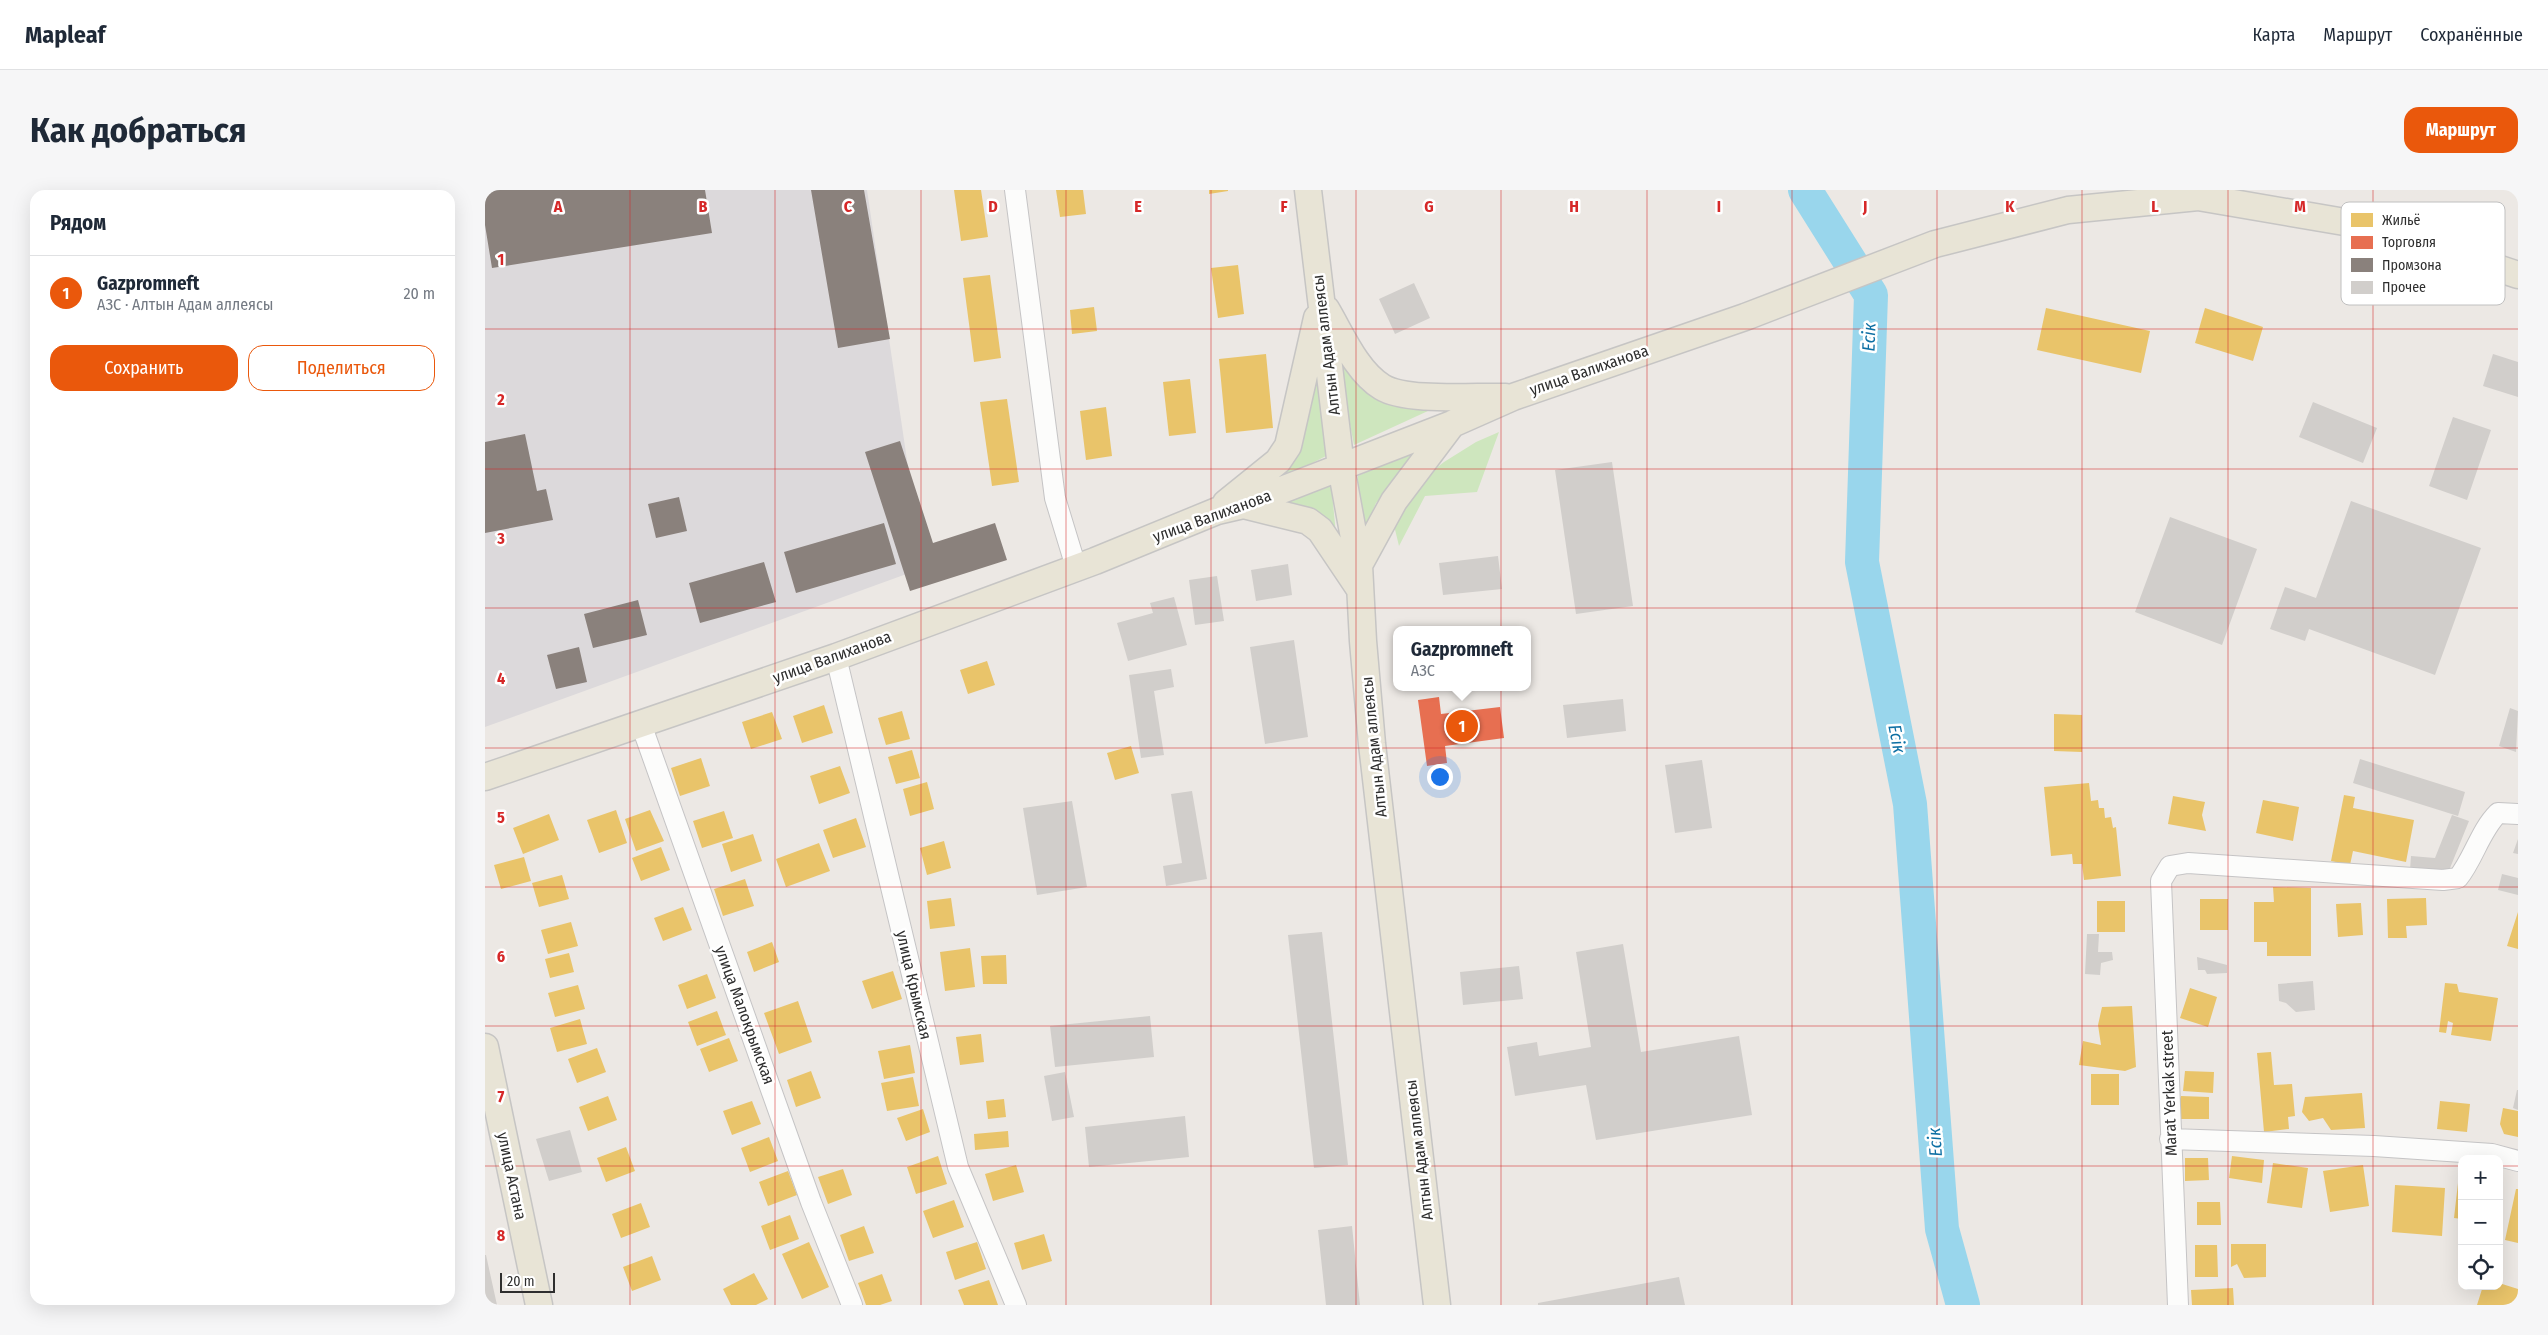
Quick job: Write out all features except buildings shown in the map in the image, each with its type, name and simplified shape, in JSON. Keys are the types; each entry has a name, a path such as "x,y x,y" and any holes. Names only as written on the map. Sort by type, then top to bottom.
{"main road":[{"name":"Алтын Адам аллеясы","path":"1308,190 1341,467 1359,565 1362,593 1363,641 1373,744 1437,1305"},
{"name":"улица Валиханова","path":"485,777 836,657 1076,567 1217,511 1243,505 1452,424 1513,397 1745,317 1935,244 2068,210 2199,193 2341,221"},
{"name":"улица Валиханова","path":"2505,271 2518,275"},
{"path":"1321,300 1363,368 1382,387 1405,395 1513,397"},
{"path":"1217,511 1278,461 1288,446 1321,300"},
{"path":"1359,565 1394,501 1452,424"},
{"path":"1243,505 1308,521 1320,530 1362,593"},
{"name":"улица Астана","path":"485,1047 539,1305"}],"street":[{"path":"1015,190 1055,498 1076,567"},
{"name":"улица Крымская","path":"836,657 957,1167 1015,1305"},
{"name":"улица Малокрымская","path":"641,724 811,1202 851,1305"},
{"name":"Marat Yerkak street","path":"2178,1305 2161,880 2170,866 2188,863 2443,880 2458,878 2467,867 2490,821 2498,813 2518,814"},
{"path":"2170,1139 2374,1146 2492,1154 2518,1161"}],"shaded area":[{"path":"485,190 867,190 923,568 485,727"}],"green space":[{"path":"1333,337 1381,402 1407,407 1441,405 1354,445"},
{"path":"1319,373 1328,455 1257,491 1306,408"},
{"path":"1499,432 1477,492 1425,496 1399,546 1392,517 1420,481 1444,462 1476,442"},
{"path":"1439,436 1376,503 1359,545 1358,476"},
{"path":"1331,482 1337,545 1271,501"}],"waterway":[{"name":"Есік","path":"1805,190 1871,295 1862,562 1910,804 1942,1229 1963,1305"}],"place":[{"name":"Gazpromneft","path":"1462,726"}]}
